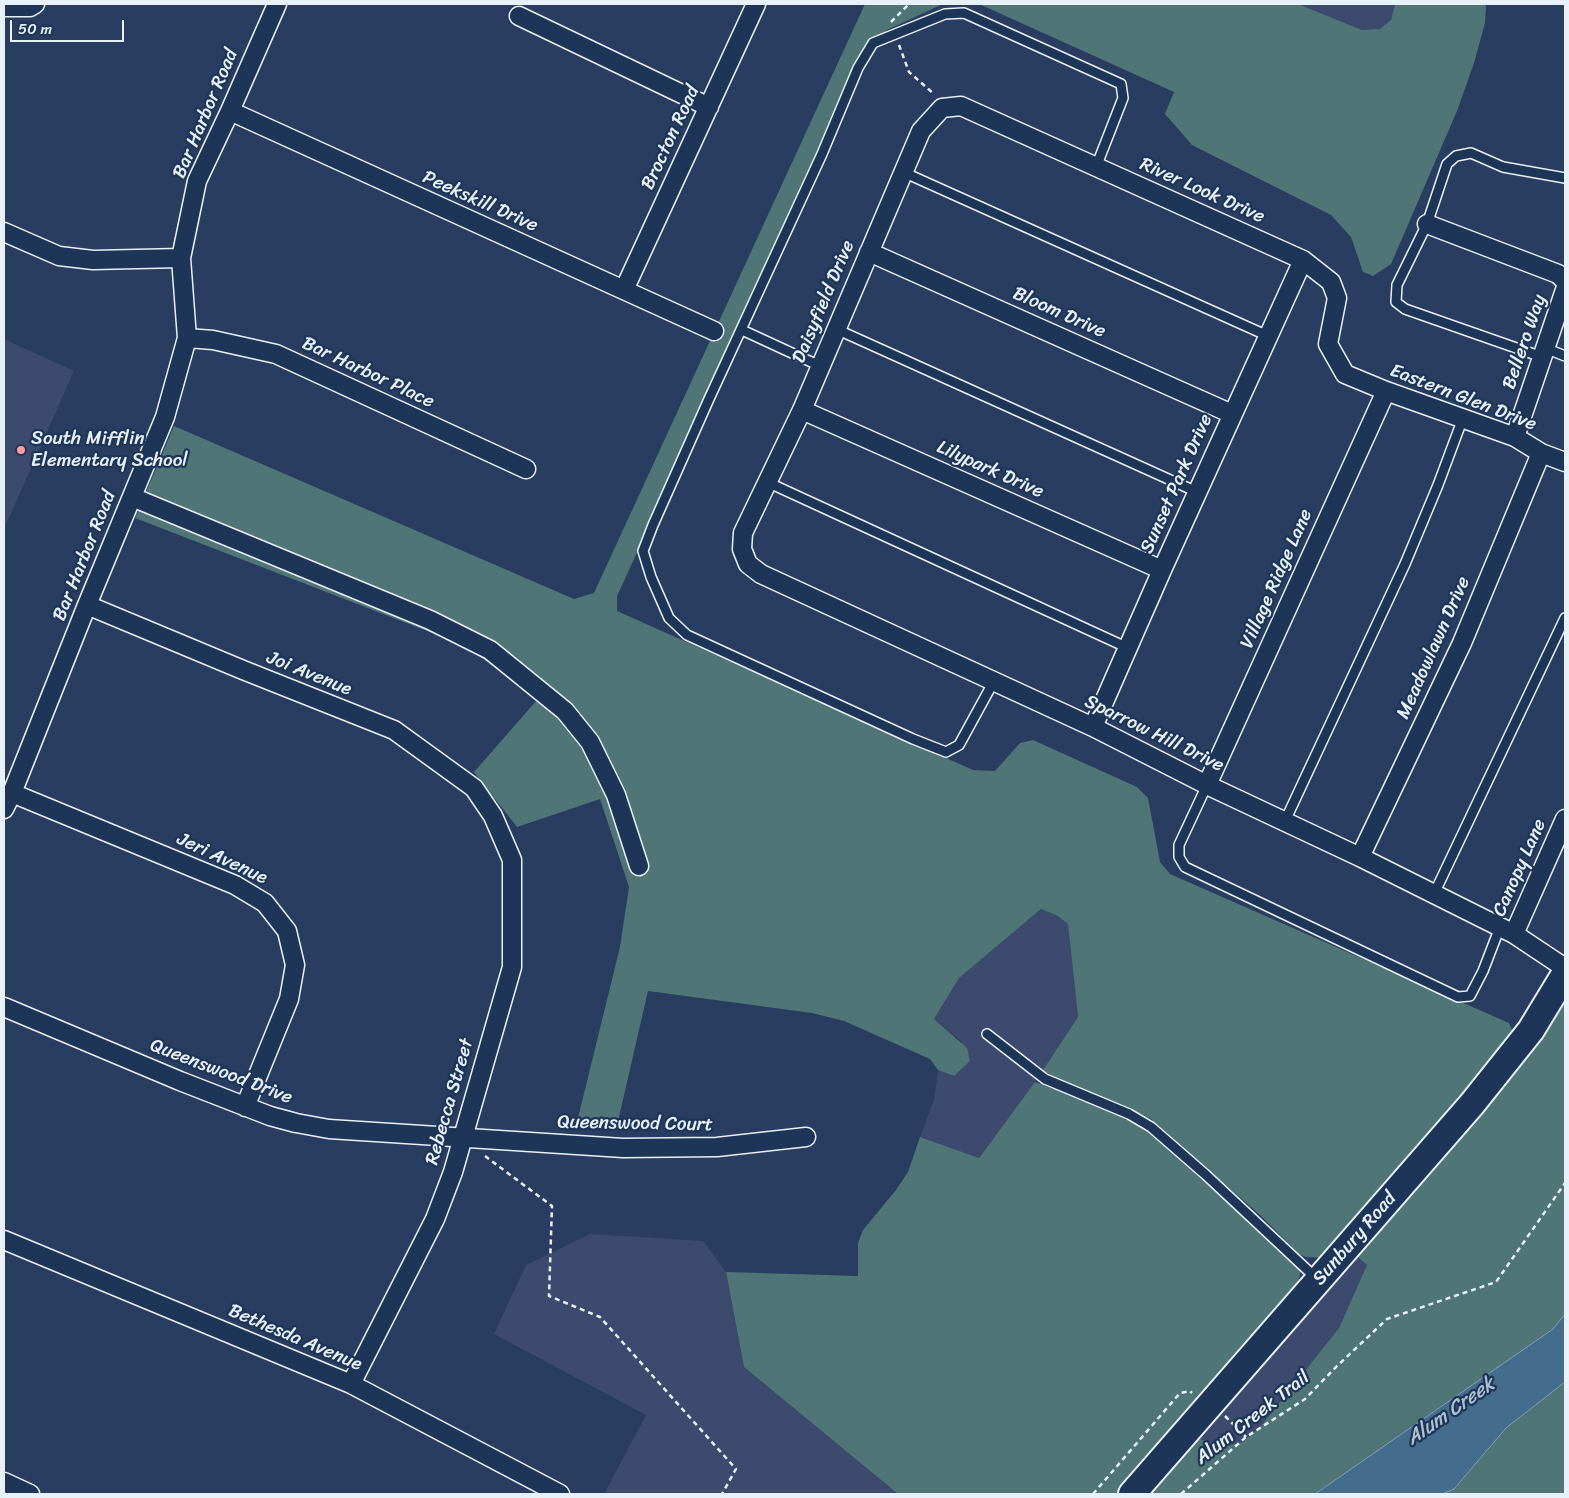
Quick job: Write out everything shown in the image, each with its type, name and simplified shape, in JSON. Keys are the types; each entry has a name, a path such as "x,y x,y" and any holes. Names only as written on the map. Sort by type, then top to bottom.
{"main road":[{"name":"Sunbury Road","path":"1132,1494 1472,1104 1531,1030 1565,974"}],"street":[{"name":"Bar Harbor Road","path":"8,801 165,417 186,338 181,258 197,181 277,4"},
{"name":"Brocton Road","path":"624,290 756,4"},
{"path":"4,7 33,5"},
{"path":"519,16 709,107"},
{"name":"River Look Drive","path":"942,108 961,106 1303,260 1331,282 1337,298 1328,344 1345,374"},
{"name":"Daisyfield Drive","path":"742,533 802,410 921,132 942,108"},
{"name":"Peekskill Drive","path":"230,111 714,331"},
{"name":"Bellero Way","path":"1427,224 1558,274 1565,281"},
{"path":"4,232 59,256 93,260 181,258"},
{"name":"Bloom Drive","path":"869,252 1232,414"},
{"name":"Sunset Park Drive","path":"1093,727 1232,414 1303,260"},
{"name":"Bellero Way","path":"1515,437 1565,290"},
{"name":"Bar Harbor Place","path":"186,338 213,340 276,354 526,469"},
{"name":"Eastern Glen Drive","path":"1345,374 1386,391 1515,437 1541,453 1565,462"},
{"name":"Village Ridge Lane","path":"1207,785 1386,391"},
{"name":"Lilypark Drive","path":"802,410 1162,570"},
{"name":"Meadowlawn Drive","path":"1360,857 1462,643 1541,453"},
{"path":"132,497 430,620 490,650 566,710 590,742 616,795 639,866"},
{"name":"Sparrow Hill Drive","path":"742,533 742,549 748,564 761,574 1093,727 1207,785 1360,857 1507,931 1565,968"},
{"name":"Joi Avenue","path":"87,605 394,730 474,788 493,816"},
{"name":"Jeri Avenue","path":"8,801 235,885 266,903 287,931 295,965 289,999 245,1107"},
{"name":"Rebecca Street","path":"351,1384 435,1219 453,1172 512,967 512,860 493,816"},
{"name":"Canopy Lane","path":"1507,931 1565,819"},
{"name":"Queenswood Drive","path":"4,1007 245,1107 278,1118 329,1129 462,1139"},
{"name":"Queenswood Court","path":"462,1139 623,1148 717,1147 806,1137"},
{"name":"Bethesda Avenue","path":"4,1240 351,1384 560,1494"},
{"path":"4,1482 30,1494"}],"lane":[{"path":"994,681 959,745 946,752 913,739 687,635 669,618 651,577 643,551 822,154 858,68 874,43 946,14 964,14 1121,84 1123,98 1096,167"},
{"path":"1565,178 1503,167 1471,154 1456,156 1447,164 1427,224 1397,285 1396,302 1405,309 1544,353 1565,356"},
{"path":"903,172 1268,336"},
{"path":"836,329 1197,492"},
{"path":"742,330 820,366"},
{"path":"1285,821 1405,564 1438,485 1463,418"},
{"path":"767,482 1128,648"},
{"path":"1434,894 1565,618"},
{"path":"1207,785 1179,845 1179,857 1185,867 1458,997 1470,996 1507,931"},
{"path":"987,1034 1046,1080 1129,1114 1151,1127 1319,1281"}],"path":[{"path":"907,4 890,23 909,72 936,95 942,108"},
{"path":"462,1139 552,1206 549,1296 600,1317 736,1469 722,1494"},
{"name":"Alum Creek Trail","path":"1181,1494 1246,1437 1305,1399 1387,1319 1496,1282 1565,1182"},
{"path":"1093,1494 1180,1393 1190,1391 1212,1404 1246,1437"}],"shaded area":[{"path":"1298,4 1395,4 1391,20 1380,30 1362,30"},
{"name":"South Mifflin Elementary School","path":"4,339 74,371 4,529"},
{"path":"1041,909 1058,916 1068,923 1078,1017 1035,1082 979,1158 920,1137 934,1100 938,1070 954,1076 962,1042 934,1019 959,978"},
{"path":"590,1234 703,1241 726,1272 744,1367 898,1494 604,1494 646,1415 494,1334 526,1265"},
{"path":"1340,1242 1367,1265 1339,1328 1261,1426 1243,1442 1225,1446 1193,1437"}],"green space":[{"path":"865,4 943,4 887,30 868,52 617,596 617,611 973,770 995,771 1020,743 1033,740 1137,787 1148,798 1160,862 1170,874 1509,1023 1513,1032 1355,1225 1325,1258 1306,1257 1299,1254 1260,1215 1151,1119 1123,1105 1060,1081 1043,1070 1078,1017 1068,924 1058,916 1041,909 959,978 934,1019 967,1048 970,1061 954,1076 938,1070 930,1059 844,1021 812,1013 648,991 616,1130 576,1126 620,947 629,887 600,799 517,827 474,772 537,700 466,646 135,518 174,426 574,599 594,593"},
{"path":"979,4 1298,4 1362,30 1380,29 1391,20 1395,4 1485,4 1486,7 1485,23 1474,63 1457,111 1391,264 1373,276 1363,272 1351,237 1331,215 1192,145 1165,114 1174,92"},
{"path":"1565,994 1565,1314 1553,1329 1315,1494 1145,1494 1193,1437 1225,1446 1243,1442 1261,1426 1339,1328 1367,1265 1352,1252"},
{"path":"1035,1082 1117,1112 1144,1127 1291,1260 1301,1271 1297,1286 1117,1494 898,1494 744,1367 726,1272 858,1276 858,1243 863,1230 896,1190 908,1172 920,1137 979,1158"},
{"path":"1565,1382 1565,1494 1442,1494 1454,1489 1506,1428"}],"water":[{"name":"Alum Creek","path":"1565,1314 1565,1382 1506,1428 1454,1489 1442,1494 1315,1494 1553,1329"}],"place":[{"name":"South Mifflin Elementary School","path":"21,450"}]}
